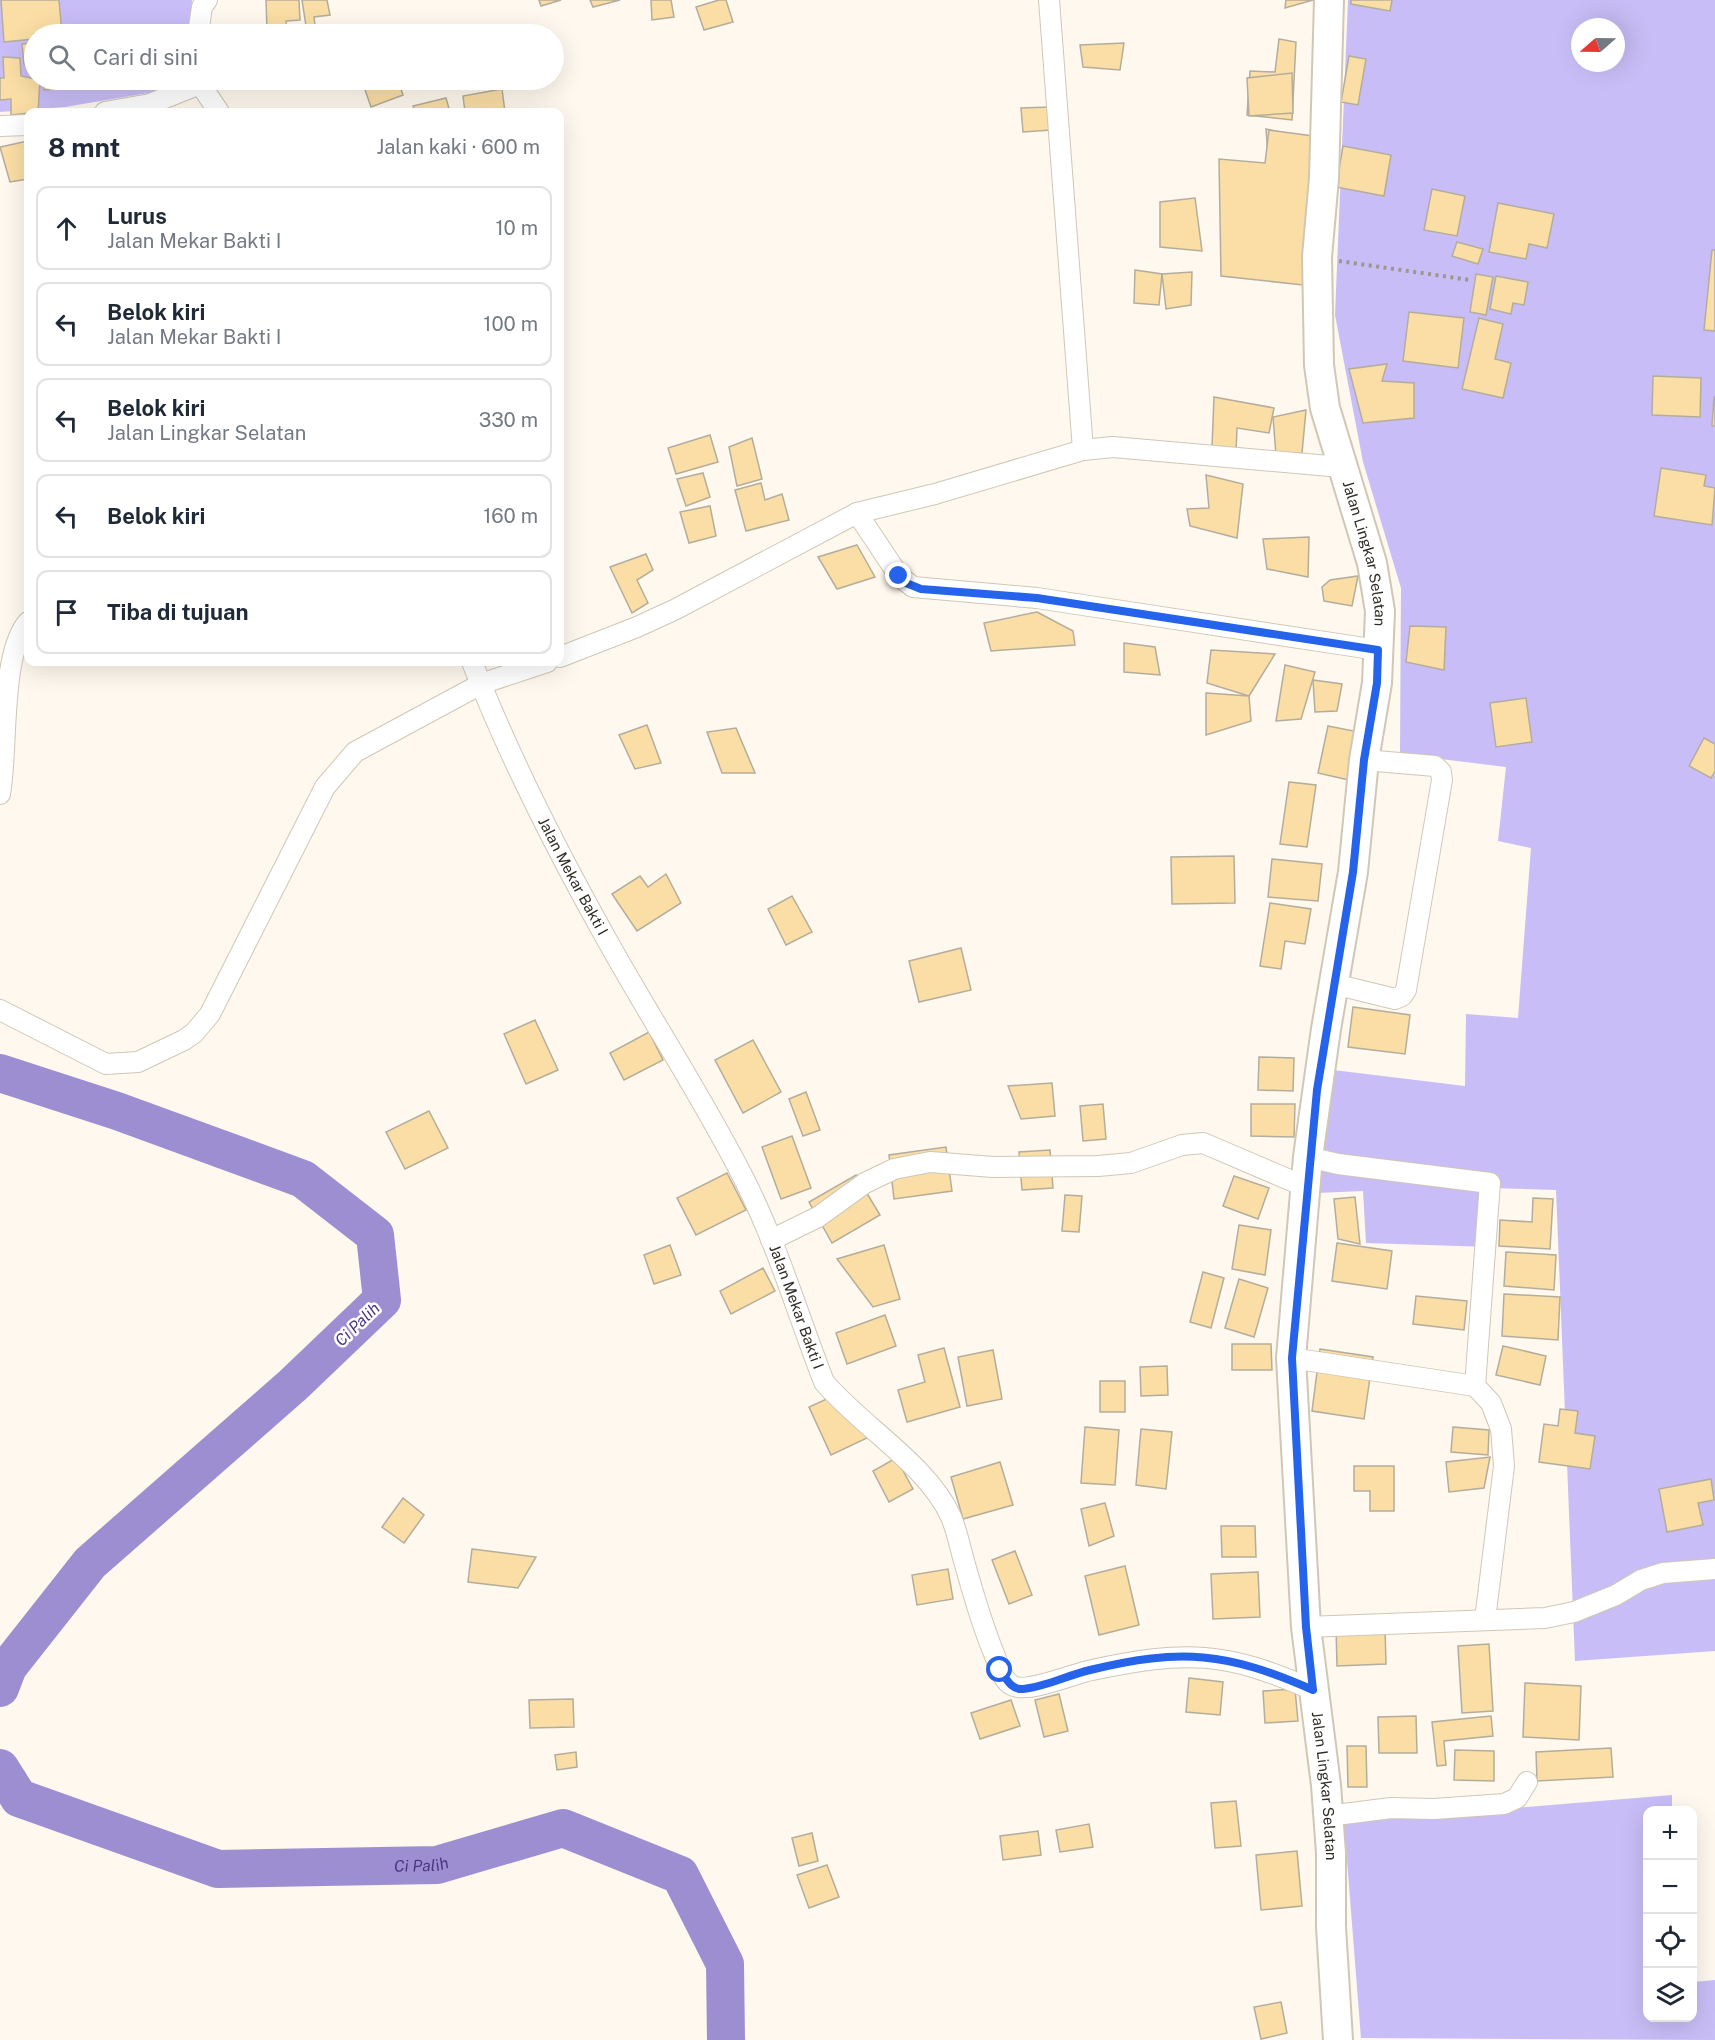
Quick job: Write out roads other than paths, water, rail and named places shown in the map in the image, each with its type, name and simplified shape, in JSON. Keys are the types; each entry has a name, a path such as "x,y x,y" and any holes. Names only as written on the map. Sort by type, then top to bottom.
{"street":[{"path":"199,24 202,7 207,0"},
{"path":"1049,0 1083,450"},
{"name":"Jalan Lingkar Selatan","path":"1329,0 1324,178 1317,257 1319,365 1325,408 1341,467 1372,563 1380,611 1377,683 1364,760 1353,872 1308,1157 1292,1358 1306,1627 1328,1816 1331,1927 1338,2040"},
{"path":"128,108 150,104 181,90"},
{"path":"204,90 216,108"},
{"path":"0,126 24,125"},
{"path":"564,655 638,627 676,609 857,513 935,494 1083,450 1113,447 1341,467"},
{"path":"857,513 899,576 913,587 1037,598 1378,650"},
{"path":"0,794 3,778 4,695 17,639 24,628"},
{"name":"Jalan Mekar Bakti I","path":"474,666 514,758 602,932 660,1028 739,1170 771,1240 824,1382 840,1401 924,1477 939,1495 952,1518 986,1634 1000,1670 1010,1684 1021,1689 1089,1670 1147,1659 1189,1655 1227,1659 1266,1669 1313,1690"},
{"path":"0,1010 106,1064 138,1062 184,1040 194,1033 210,1014 325,787 355,752 481,684 535,666"},
{"path":"1334,984 1395,999 1402,996 1406,990 1442,780 1441,772 1435,766 1364,760"},
{"path":"771,1240 818,1217 865,1183 894,1169 930,1162 993,1167 1098,1166 1131,1163 1182,1144 1203,1143 1306,1187"},
{"path":"1308,1157 1338,1164 1490,1183 1475,1386"},
{"path":"1292,1358 1475,1386 1491,1403 1501,1429 1504,1466 1485,1620"},
{"path":"1306,1627 1545,1618 1574,1612 1616,1594 1641,1580 1663,1573 1715,1569"},
{"path":"1328,1816 1391,1808 1434,1809 1504,1804 1517,1798 1527,1782"}],"waterway":[{"name":"Ci Palih","path":"0,1073 117,1111 303,1179 375,1235 382,1300 293,1385 90,1563 8,1667 0,1688"},
{"name":"Ci Palih","path":"0,1768 19,1798 218,1869 437,1865 563,1828 680,1875 725,1964 726,2040"}]}
